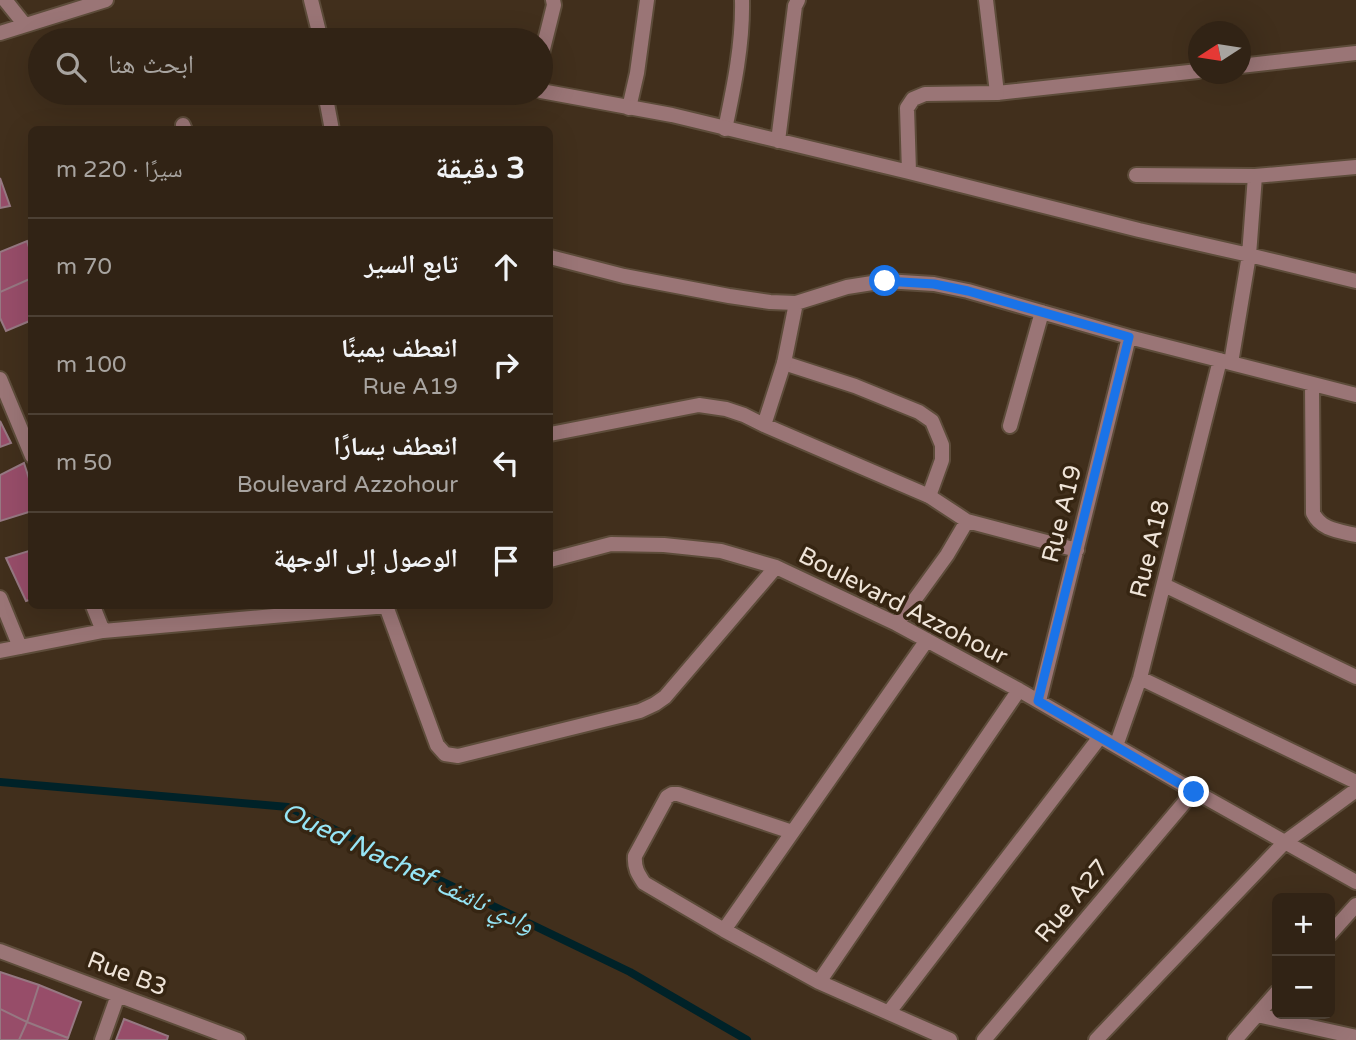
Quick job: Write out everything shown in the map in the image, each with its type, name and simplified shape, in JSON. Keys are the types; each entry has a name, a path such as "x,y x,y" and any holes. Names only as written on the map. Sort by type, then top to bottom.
{"street":[{"path":"5,0 25,25"},
{"path":"0,33 106,0"},
{"path":"311,0 318,28"},
{"path":"548,28 553,0"},
{"path":"629,108 648,0"},
{"path":"725,129 738,53 742,0"},
{"path":"778,141 795,6 798,0"},
{"path":"986,0 997,93"},
{"path":"1251,65 1356,53"},
{"path":"909,172 908,108 917,96 997,93 1188,72"},
{"path":"553,93 672,115 1356,281"},
{"path":"327,105 331,126"},
{"path":"1136,175 1255,176 1356,167"},
{"name":"Rue A18","path":"1116,746 1140,678 1226,361 1249,255 1255,176"},
{"path":"553,258 624,276 770,302 796,303 847,287 885,281 968,291 1129,337 1356,395"},
{"path":"764,425 784,363 796,303"},
{"path":"1010,426 1042,312"},
{"name":"Rue A19","path":"1038,701 1129,337"},
{"path":"784,363 855,386 919,412 932,421 942,444 942,460 929,496"},
{"path":"0,379 28,446"},
{"path":"1312,384 1313,513 1324,526 1356,534"},
{"path":"553,433 699,405 726,409 929,496 967,521 1077,550"},
{"path":"897,624 947,555 967,521"},
{"name":"Boulevard Azzohour","path":"553,559 611,544 664,545 721,551 776,567 927,640 1356,882"},
{"path":"388,609 437,746 445,754 458,756 640,711 655,704 665,697 776,567"},
{"path":"1164,585 1356,677"},
{"path":"0,598 20,647"},
{"path":"94,609 103,631"},
{"path":"0,651 103,631 353,609"},
{"path":"723,930 927,640"},
{"path":"1140,678 1356,782"},
{"path":"819,982 1019,690"},
{"path":"889,1012 1100,737"},
{"path":"1096,1040 1285,842 1356,790"},
{"name":"Rue A27","path":"984,1040 1194,792"},
{"path":"792,832 678,793 672,794 667,797 635,856 634,864 645,883 723,930 819,982 950,1040"},
{"path":"1335,928 1356,905"},
{"name":"Rue B3","path":"0,951 238,1040"},
{"path":"102,1040 118,995"},
{"path":"1235,1040 1272,998"},
{"path":"1256,1016 1356,1037"}],"building":[{"path":"0,178 10,206 0,208"},
{"path":"27,241 28,280 0,292 0,252"},
{"path":"28,280 28,322 6,331 0,318 0,292"},
{"path":"0,421 11,443 0,447"},
{"path":"24,463 28,476 28,512 0,521 0,475"},
{"path":"28,551 28,600 26,601 6,558"},
{"path":"0,972 39,985 27,1022 0,1009"},
{"path":"39,985 81,1002 68,1038 27,1022"},
{"path":"0,1009 27,1022 19,1040 0,1040"},
{"path":"124,1019 168,1036 167,1040 116,1040"},
{"path":"27,1022 68,1038 19,1040"}],"waterway":[{"name":"Oued Nachef وادي ناشف","path":"0,782 288,807 630,972 747,1040"}],"route":[{"path":"885,281 934,284 968,291 1129,337 1038,701 1194,792"}]}
